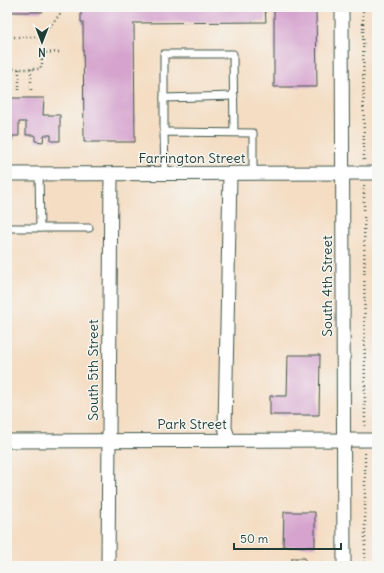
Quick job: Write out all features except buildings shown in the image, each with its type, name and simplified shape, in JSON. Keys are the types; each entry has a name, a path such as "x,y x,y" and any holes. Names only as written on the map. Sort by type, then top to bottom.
{"street":[{"name":"South 4th Street","path":"342,7 344,566"},
{"name":"Farrington Street","path":"7,174 370,173"},
{"name":"South 5th Street","path":"108,566 111,174"},
{"path":"229,440 225,428 230,174"},
{"name":"Park Street","path":"7,441 371,440"}],"lane":[{"path":"165,174 164,54 233,54 234,132"},
{"path":"164,98 234,96"},
{"path":"164,132 253,133 253,174"},
{"path":"39,174 40,228"},
{"path":"7,228 90,228"}],"path":[{"path":"7,73 12,69 40,69 42,64 41,37 66,7"},
{"path":"363,7 370,173 371,440 365,566"},
{"path":"7,35 9,37 41,37"},
{"path":"42,53 60,52"},
{"path":"19,69 19,90"},
{"path":"30,69 31,90"}]}
